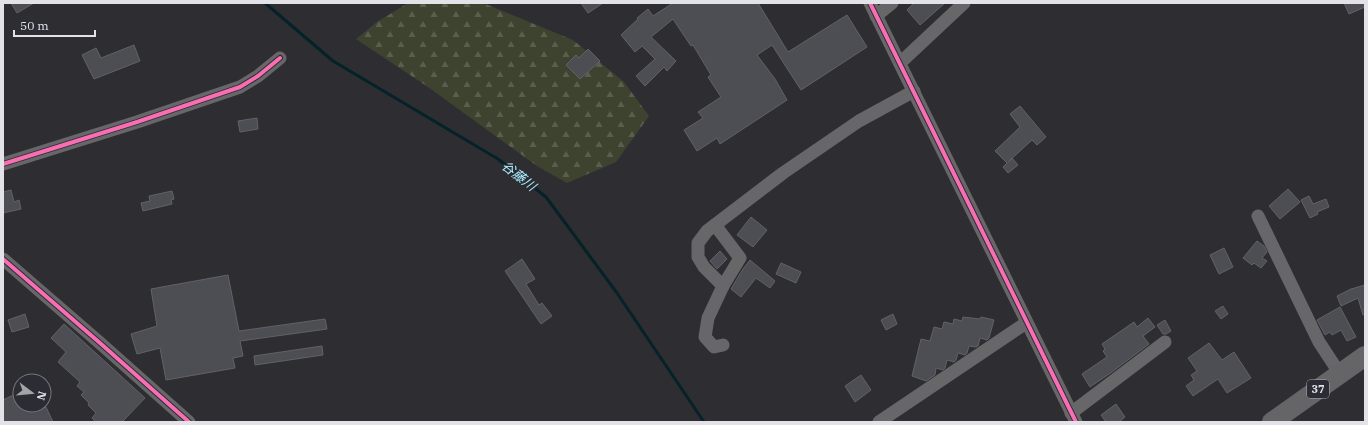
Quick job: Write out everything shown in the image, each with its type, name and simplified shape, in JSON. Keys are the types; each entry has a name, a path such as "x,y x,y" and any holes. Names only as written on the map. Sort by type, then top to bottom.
{"highway":[{"name":"37","path":"1272,422 1365,356"}],"street":[{"path":"870,3 1073,418 1165,342"},
{"path":"876,16 892,3"},
{"path":"900,63 964,3"},
{"path":"3,164 137,122 240,87 258,76 280,58"},
{"path":"723,286 704,268 698,257 698,243 707,231 783,173 859,121 914,91"},
{"path":"1258,216 1319,342 1340,374"},
{"path":"715,225 740,258 723,286 708,318 705,338 714,346 723,345"},
{"path":"3,259 189,422"},
{"path":"878,422 1026,323"}],"green space":[{"path":"408,3 483,3 573,40 624,82 649,116 616,162 567,183 537,166 428,87 356,39 377,22"}],"building":[{"path":"11,3 34,3 17,13"},
{"path":"581,3 603,3 588,13"},
{"path":"673,3 758,3 788,52 847,15 867,47 801,90 772,45 757,55 775,79 787,100 720,144 717,138 697,151 684,130 703,118 698,112 721,97 708,77 711,75 693,45 691,46 673,19 651,37 676,61 667,71 664,67 645,86 636,76 655,59 642,46 635,52 621,35 648,9 653,16"},
{"path":"914,3 945,3 920,25 907,10"},
{"path":"1344,3 1365,3 1365,7 1349,14"},
{"path":"134,45 140,61 94,79 82,55 96,48 101,58"},
{"path":"588,49 600,61 580,79 566,65 576,55 579,58"},
{"path":"1020,106 1046,137 1037,145 1032,140 1012,158 1018,165 1008,173 1003,167 1007,163 995,151 1020,127 1010,114"},
{"path":"257,118 258,129 240,132 238,121"},
{"path":"1288,189 1300,202 1280,219 1269,206"},
{"path":"11,190 14,202 19,200 21,209 3,213 3,192"},
{"path":"172,191 174,199 171,200 172,204 143,211 141,203 150,201 149,196"},
{"path":"1309,196 1313,204 1326,199 1329,207 1317,212 1318,214 1310,218 1301,200"},
{"path":"751,217 767,230 753,247 737,235"},
{"path":"1257,241 1264,246 1267,252 1262,258 1267,261 1261,268 1254,263 1252,265 1243,258"},
{"path":"1224,248 1233,267 1219,274 1210,255"},
{"path":"720,251 727,259 717,269 710,261"},
{"path":"522,259 535,279 526,284 539,305 542,303 552,316 541,324 505,271"},
{"path":"750,260 775,281 770,288 756,278 741,297 731,289"},
{"path":"781,263 801,272 796,283 776,274"},
{"path":"228,275 239,331 325,319 327,329 240,341 243,356 233,358 235,368 166,380 160,348 137,354 131,334 157,326 151,289"},
{"path":"1365,285 1365,314 1363,315 1358,298 1341,306 1337,296 1351,289"},
{"path":"1223,306 1228,314 1221,319 1215,311"},
{"path":"1340,307 1356,337 1347,341 1341,330 1332,335 1330,332 1325,335 1317,320"},
{"path":"25,314 29,327 12,332 8,320"},
{"path":"893,314 897,324 886,330 881,320"},
{"path":"963,317 980,319 981,317 994,320 989,338 987,340 980,338 978,346 969,346 965,355 958,353 954,362 947,360 943,370 936,368 935,375 926,381 912,376 921,339 930,341 934,327 942,329 944,322 953,324 954,319 962,321"},
{"path":"1148,318 1155,327 1143,336 1149,344 1090,387 1082,374 1107,357 1103,351 1105,349 1102,344 1134,322 1137,327"},
{"path":"1165,320 1171,331 1163,334 1157,325"},
{"path":"64,324 145,398 122,422 96,422 92,418 96,413 81,395 84,392 77,386 80,382 58,362 66,352 51,338"},
{"path":"1209,343 1222,360 1234,352 1251,378 1227,393 1218,379 1193,396 1186,386 1194,380 1191,375 1197,371 1188,358"},
{"path":"322,346 323,355 255,365 254,356"},
{"path":"861,375 871,390 855,402 845,386"},
{"path":"12,396 12,413 49,413 53,422 3,422 3,400"},
{"path":"1116,404 1125,417 1119,422 1106,422 1101,415"}],"waterway":[{"name":"谷藤川","path":"265,3 333,61 498,159 546,197 617,293 704,422"}],"cycle path":[{"path":"870,3 1076,422"},
{"path":"3,164 137,122 240,87 258,76 280,58"},
{"path":"3,259 189,422"}]}
